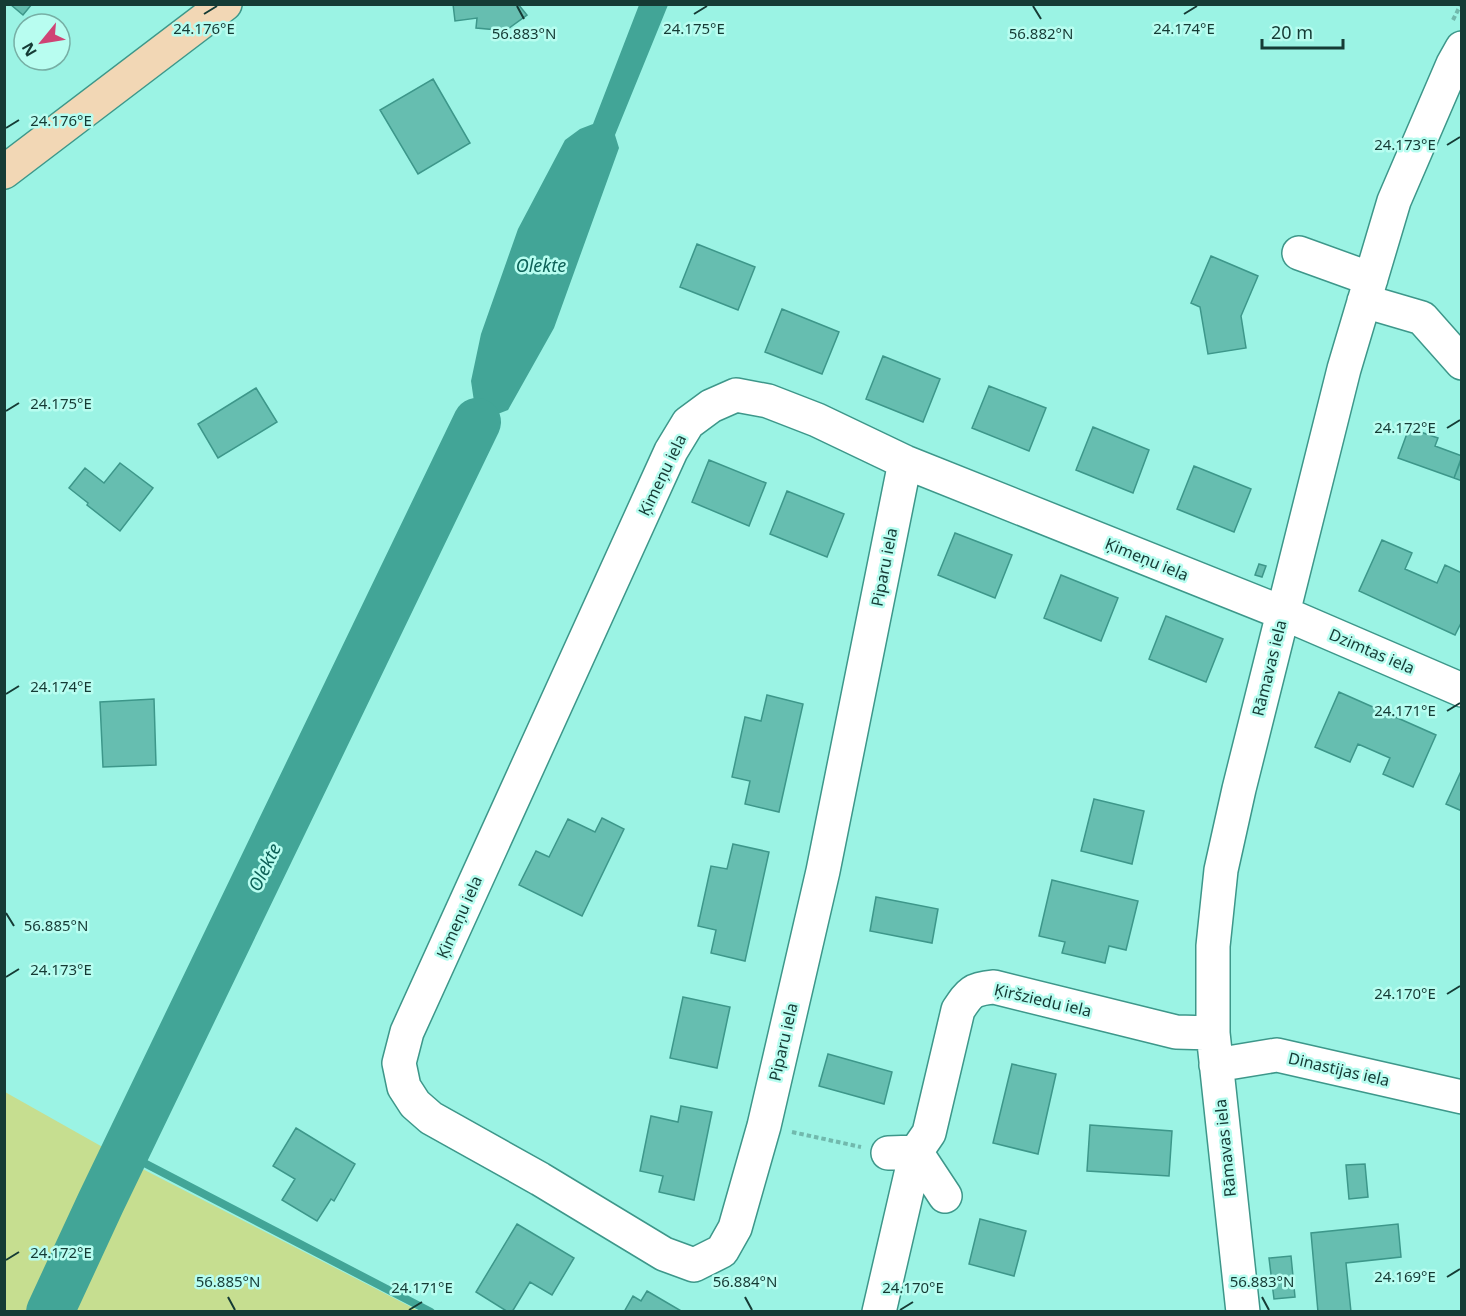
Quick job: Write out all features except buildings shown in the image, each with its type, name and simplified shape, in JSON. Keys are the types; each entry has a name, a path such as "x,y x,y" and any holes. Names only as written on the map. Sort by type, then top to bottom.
{"main road":[{"path":"4,172 225,4"}],"street":[{"name":"Rāmavas iela","path":"1243,1311 1214,1049 1213,946 1221,870 1239,789 1344,369 1367,290 1394,201 1461,48"},
{"path":"1299,253 1422,318 1461,363"},
{"name":"Ķimeņu iela","path":"404,1087 399,1063 406,1032 671,451 688,423 711,406 736,395 768,401 817,420 905,462 1283,613"},
{"name":"Piparu iela","path":"404,1087 415,1104 431,1118 540,1179 664,1254 694,1264 722,1251 735,1228 764,1126 823,871 905,462"},
{"name":"Dzimtas iela","path":"1283,613 1461,690"},
{"name":"Ķiršziedu iela","path":"879,1311 902,1153 929,1132 958,1010 968,994 981,988 994,987 1176,1032 1214,1049"},
{"name":"Dinastijas iela","path":"1214,1049 1277,1055 1461,1097"},
{"path":"902,1153 945,1196"}],"path":[{"path":"764,1126 902,1153"}],"green space":[{"path":"5,1092 115,1154 41,1311 5,1311"},
{"path":"127,1161 419,1311 68,1311"}],"water":[{"name":"Olekte","path":"639,5 668,5 615,135 619,148 554,328 508,410 477,422 471,381 481,334 518,229 565,140 580,129 593,124"}],"waterway":[{"name":"Olekte","path":"50,1312 477,422"},
{"path":"125,1153 431,1312"}]}
